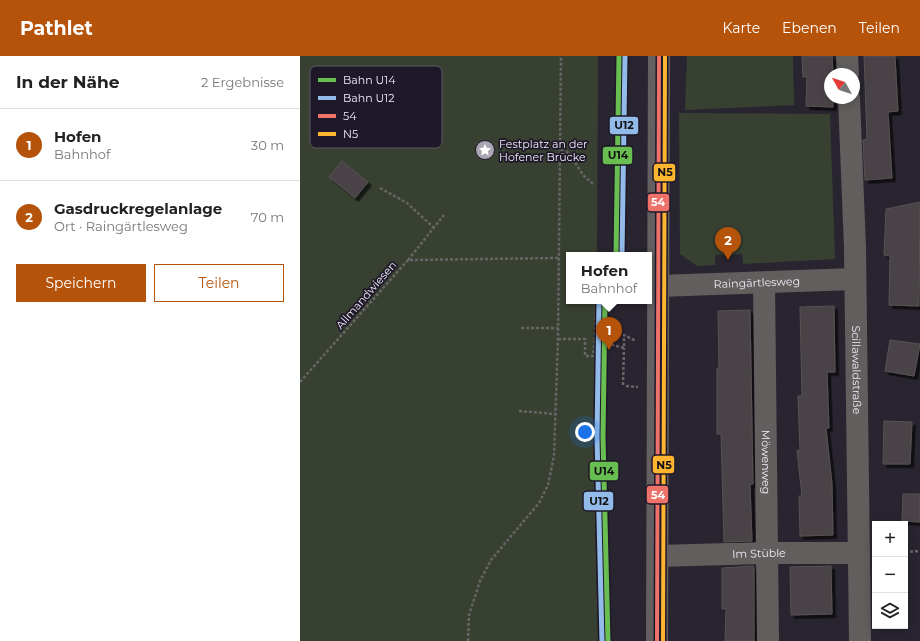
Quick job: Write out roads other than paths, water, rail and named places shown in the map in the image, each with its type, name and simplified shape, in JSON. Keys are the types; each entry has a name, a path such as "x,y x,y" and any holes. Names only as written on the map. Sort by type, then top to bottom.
{"main road":[{"path":"657,641 659,56"}],"street":[{"path":"847,56 848,68"},
{"name":"Scillawaldstraße","path":"849,104 855,279 860,641"},
{"name":"Raingärtlesweg","path":"659,286 855,279"},
{"name":"Möwenweg","path":"764,283 768,641"},
{"name":"Im Stüble","path":"658,556 766,552 859,552"}],"rail line":[{"name":"U14","path":"616,252 619,56"},
{"name":"U12","path":"622,252 625,56"},
{"name":"U12","path":"599,304 597,437 602,641"},
{"name":"U14","path":"605,304 603,437 608,641"}],"place":[{"name":"Festplatz an der Hofener Brücke","path":"485,150"},
{"name":"Gasdruckregelanlage","path":"728,260"},
{"name":"Hofen","path":"609,350"}]}
